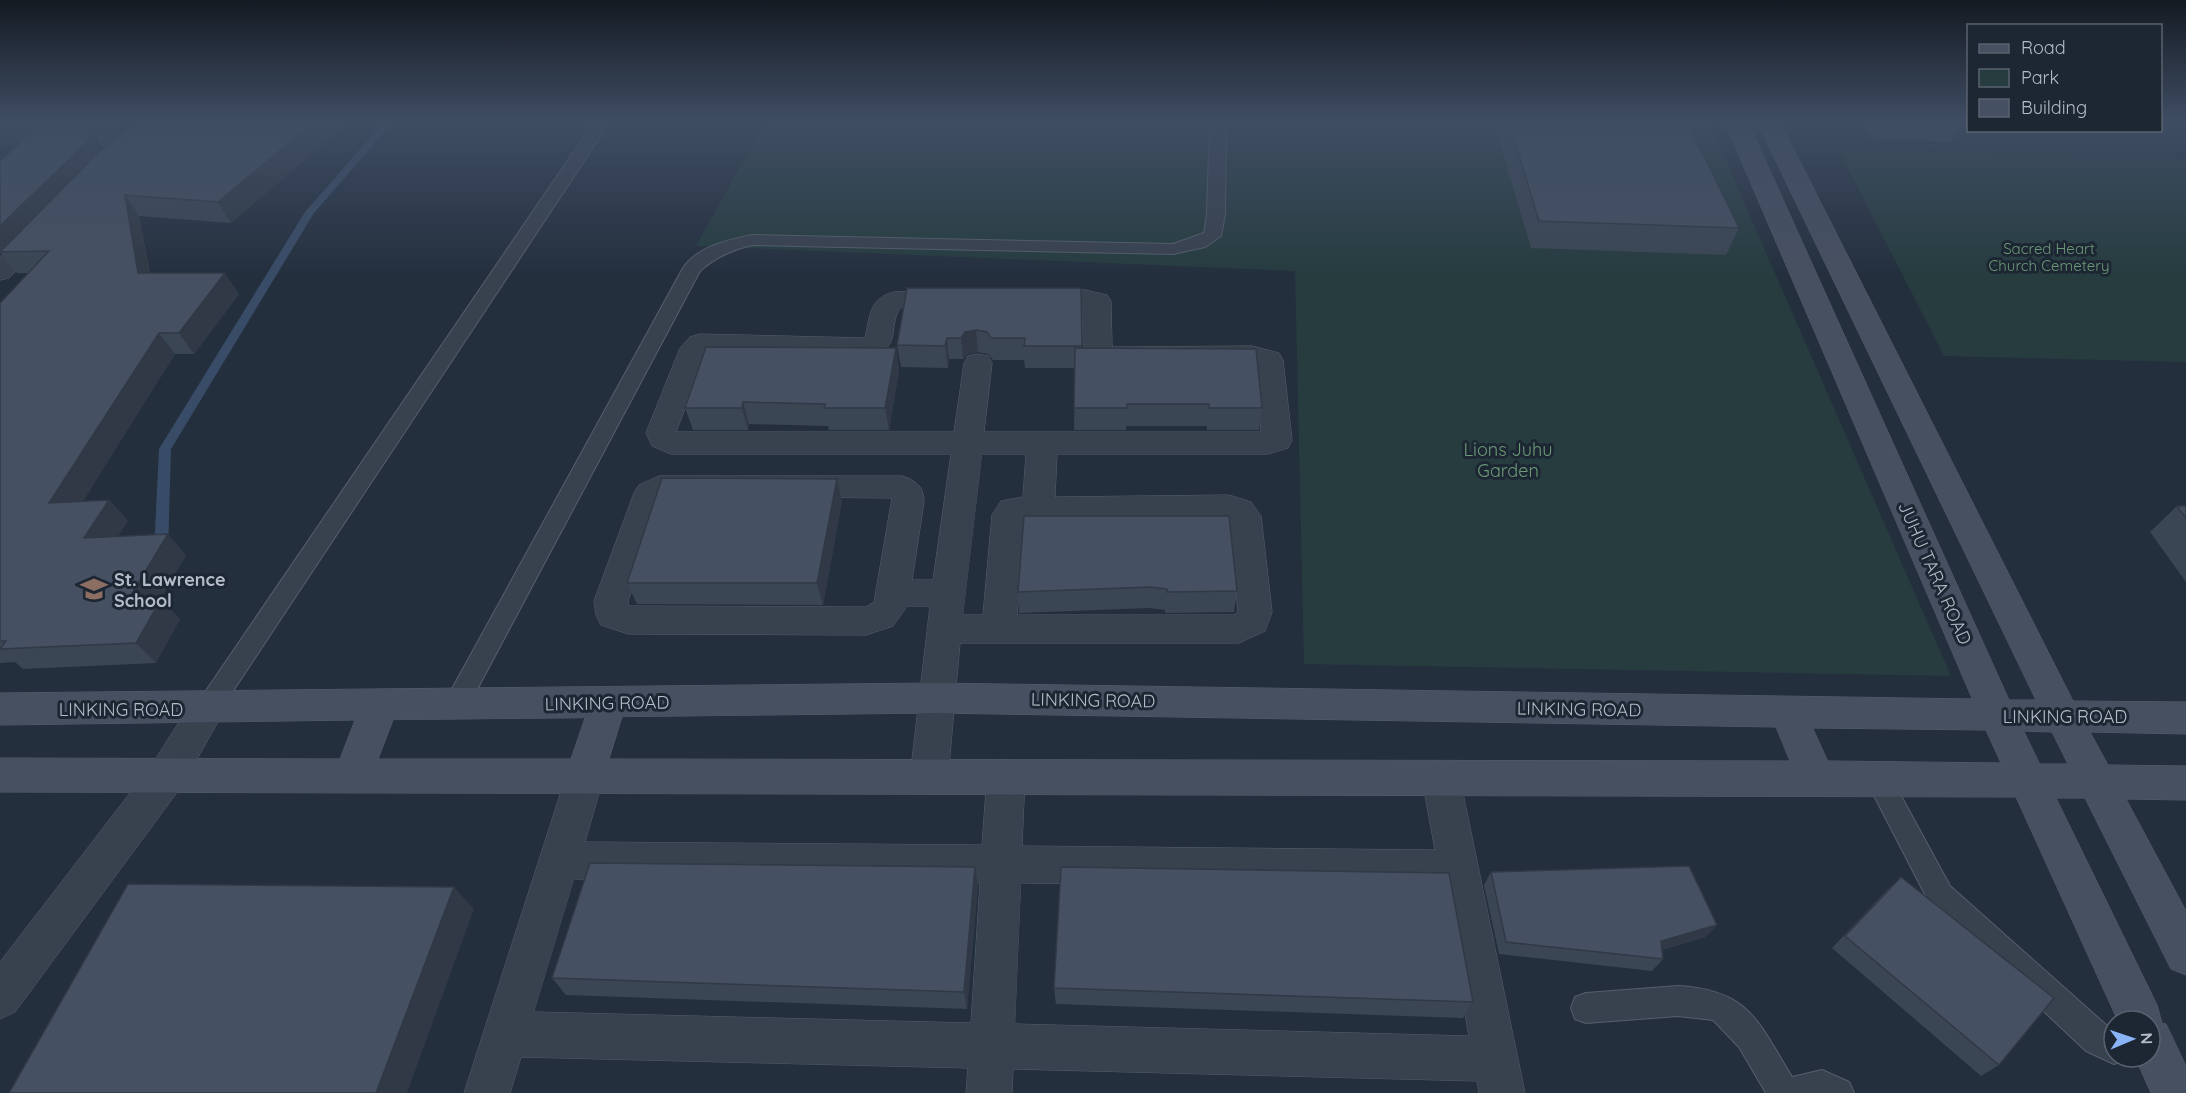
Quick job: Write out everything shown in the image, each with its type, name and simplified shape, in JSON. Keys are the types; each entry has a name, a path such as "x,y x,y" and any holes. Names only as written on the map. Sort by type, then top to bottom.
{"main road":[{"name":"JUHU TARA ROAD","path":"1758,173 1998,716 2135,1009"},
{"path":"1793,173 2062,715 2186,954"},
{"name":"LINKING ROAD","path":"0,709 936,698 2186,718"},
{"path":"585,776 608,703"},
{"path":"352,776 380,705"},
{"path":"1788,713 1817,779"},
{"path":"0,775 1878,778 2186,783"}],"street":[{"path":"0,272 58,213"},
{"path":"1085,298 1097,301 1098,353 1101,356 1252,356 1269,360 1278,437 1273,442 1041,443 671,443 663,439 660,433 694,348 700,343 870,347 878,342 885,306 894,300 1085,298"},
{"path":"929,777 948,593 978,363"},
{"path":"1038,507 1041,443"},
{"path":"674,485 902,487 908,494 909,502 893,593 886,613 878,619 866,621 628,620 613,615 611,609 611,600 650,493 659,487 674,485"},
{"path":"944,628 1239,629 1253,621 1245,516 1239,510 1229,507 1018,507 1012,509 1008,515 999,628"},
{"path":"893,593 948,593"},
{"path":"0,997 166,776 208,708"},
{"path":"487,1093 561,860 585,776"},
{"path":"989,1093 1006,777"},
{"path":"505,1034 992,1047 1499,1076 1441,779"},
{"path":"561,860 1458,869"}],"lane":[{"path":"208,708 568,173"},
{"path":"456,705 692,268 706,255 724,246 752,240 1173,249 1199,243 1212,236 1216,214 1217,173"},
{"path":"1878,778 1940,895 2102,1043"},
{"path":"1586,1008 1695,1001 1724,1009 1739,1024 1784,1093"},
{"path":"1789,1093 1822,1086 1838,1093"}],"green space":[{"name":"Lions Juhu Garden","path":"737,173 1731,173 1951,676 1304,664 1295,271 696,246"},
{"name":"Sacred Heart Church Cemetery","path":"1850,173 2186,173 2186,362 1944,356"}],"building":[{"path":"0,173 55,173 0,226"},
{"path":"78,173 253,173 218,202 125,195 138,273 225,273 179,333 159,333 49,503 109,500 84,538 168,534 128,600 161,599 136,643 0,649 6,641 0,641 0,303 49,251 0,252"},
{"path":"1524,173 1712,173 1739,228 1539,221"},
{"path":"907,288 1081,288 1082,346 1024,346 1025,338 991,338 987,332 976,330 965,332 961,338 947,338 945,346 897,345"},
{"path":"706,347 896,348 885,408 824,408 825,404 743,402 742,408 685,408"},
{"path":"1075,348 1256,349 1262,408 1209,408 1209,404 1127,404 1127,408 1074,408"},
{"path":"662,478 837,479 817,583 627,583"},
{"path":"2177,506 2186,506 2186,518"},
{"path":"1024,516 1229,516 1237,591 1167,592 1167,589 1150,587 1018,592"},
{"path":"590,863 975,867 964,992 552,978"},
{"path":"1689,866 1717,925 1661,941 1663,959 1506,942 1491,872"},
{"path":"1061,867 1449,873 1473,1002 1054,988"},
{"path":"1901,877 2054,998 1999,1065 1845,936"},
{"path":"128,884 454,887 376,1093 9,1093"}],"waterway":[{"path":"161,552 165,449 310,212 344,173"}],"place":[{"name":"St. Lawrence School","path":"94,589"}]}
